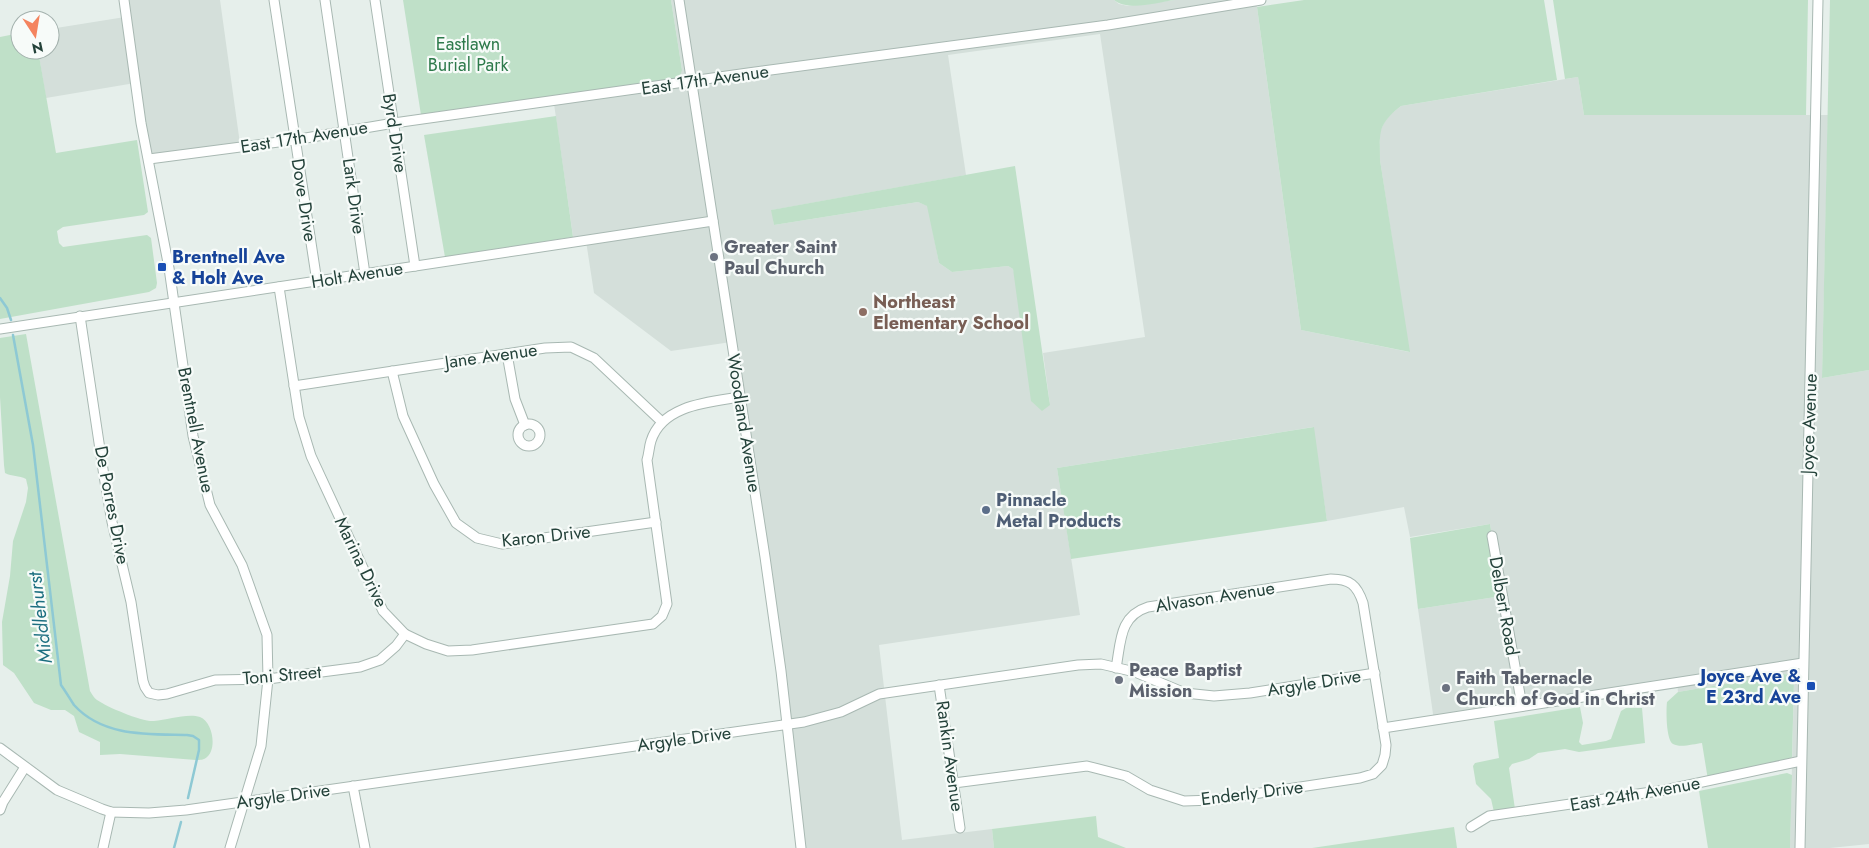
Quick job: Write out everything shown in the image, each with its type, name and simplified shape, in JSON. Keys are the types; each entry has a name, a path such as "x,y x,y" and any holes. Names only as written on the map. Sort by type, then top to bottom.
{"street":[{"name":"Brentnell Avenue","path":"124,0 141,123 149,158 174,302 193,436 210,505 242,564 267,636 268,679 261,746 230,848"},
{"name":"Dove Drive","path":"274,0 317,282"},
{"name":"Lark Drive","path":"325,0 365,274"},
{"name":"Byrd Drive","path":"375,0 416,266"},
{"name":"Woodland Avenue","path":"678,0 766,563 801,848"},
{"name":"East 17th Avenue","path":"149,158 294,140 394,123 1108,25 1261,0"},
{"name":"Joyce Avenue","path":"1800,848 1818,0"},
{"name":"Holt Avenue","path":"0,329 713,221"},
{"name":"Marina Drive","path":"279,288 299,417 311,456 383,611 405,634 426,644 448,650 472,650 653,624 662,616 667,604 656,522"},
{"name":"De Porres Drive","path":"80,316 112,522 131,602 143,681 149,693"},
{"name":"Jane Avenue","path":"294,386 545,348 571,347 594,358 662,422"},
{"path":"507,354 515,399 525,425"},
{"name":"Karon Drive","path":"392,371 403,416 434,484 456,523 477,538 502,544 656,522"},
{"path":"656,522 648,460 651,440 662,422 690,406 740,397"},
{"name":"Delbert Road","path":"1492,536 1522,706"},
{"name":"Alvason Avenue","path":"1116,668 1124,627 1128,618 1137,610 1331,579 1343,579 1354,585 1364,603 1375,673"},
{"name":"Toni Street","path":"149,693 167,694 215,680 268,679 371,664 380,660 396,646 405,634"},
{"path":"1375,673 1383,728 1803,663"},
{"name":"Argyle Drive","path":"0,748 57,790 111,812 149,813 186,810 787,725 841,712 879,694 1078,665 1101,664 1135,672 1185,693 1214,696 1250,693 1375,673"},
{"name":"Rankin Avenue","path":"939,684 960,828"},
{"name":"Enderly Drive","path":"954,783 1087,766 1126,776 1150,790 1184,800 1214,800 1373,774 1382,765 1385,755 1386,745 1383,728"},
{"name":"East 24th Avenue","path":"1471,826 1489,816 1648,793 1801,762"},
{"path":"0,810 25,767"},
{"path":"353,786 365,848"},
{"path":"103,848 111,812"}],"shaded area":[{"path":"123,0 220,0 241,151 151,161 135,83 46,98 40,60 60,60 60,27 125,17"},
{"path":"671,0 1114,0 1119,4 1128,6 1175,0 1256,0 1301,330 1409,352 1380,160 1380,132 1386,118 1401,106 1578,77 1584,115 1828,115 1822,378 1869,370 1869,844 1830,848 1790,848 1794,681 1791,675 1783,674 1678,692 1677,683 1434,721 1418,609 1502,596 1490,524 1410,537 1404,507 1327,521 1313,427 1057,468 1080,615 879,645 902,840 992,829 994,848 802,848 731,342 671,351 594,293 586,241 574,243 553,97 682,70","holes":["1100,34 1145,337 1043,353 1050,405 1013,269 1008,266 952,272 939,263 928,206 918,202 774,225 772,210 966,175 948,55"]}],"green space":[{"name":"Eastlawn Burial Park","path":"403,0 671,0 682,70 680,76 670,81 421,115"},
{"path":"1114,0 1175,0 1135,6 1120,4"},
{"path":"1304,0 1544,0 1557,80 1401,106 1388,119 1381,130 1380,160 1410,352 1301,330 1257,7"},
{"path":"1553,0 1808,0 1806,115 1584,115 1578,77 1565,79"},
{"path":"1830,0 1869,0 1869,370 1822,378"},
{"path":"10,35 10,60 40,60 56,153 137,140 148,212 144,215 63,227 57,231 59,243 63,247 147,235 151,238 156,288 149,292 0,319 0,37"},
{"path":"556,116 573,237 445,257 424,135"},
{"path":"1015,166 1050,405 1042,411 1031,401 1013,269 1008,266 952,272 939,263 927,206 918,202 774,225 771,210"},
{"path":"26,334 90,691 102,703 125,714 149,721 183,716 200,717 208,724 213,742 210,753 205,759 196,760 120,754 100,755 100,742 79,732 74,716 65,710 51,710 34,703 14,673 3,665 2,622 10,576 13,541 26,502 28,488 26,479 5,473 0,397 0,338"},
{"path":"1314,427 1327,521 1071,559 1057,468"},
{"path":"1490,524 1502,596 1418,609 1410,538"},
{"path":"1783,674 1791,675 1794,681 1792,757 1784,764 1708,780 1702,743 1679,746 1671,741 1667,724 1667,702 1678,692"},
{"path":"1580,707 1583,723 1579,742 1582,745 1611,739 1621,711 1626,708 1642,708 1645,743 1579,752 1565,749 1538,753 1529,759 1512,764 1509,768 1515,809 1494,812 1491,799 1476,784 1473,766 1475,763 1499,758 1494,721"},
{"path":"1787,773 1792,775 1790,848 1708,848 1699,791"},
{"path":"1096,816 1098,837 1126,848 994,848 992,829"},
{"path":"1454,827 1457,848 1312,848"}],"waterway":[{"name":"Middlehurst","path":"0,298 7,308 11,320"},
{"name":"Middlehurst","path":"13,335 33,445 61,685 74,705 98,723 127,732 187,735 199,740 199,750 188,798"},
{"name":"Middlehurst","path":"174,848 181,822"}],"place":[{"name":"Greater Saint Paul Church","path":"714,257"},
{"name":"Brentnell Ave & Holt Ave","path":"162,267"},
{"name":"Northeast Elementary School","path":"863,312"},
{"name":"Pinnacle Metal Products","path":"986,510"},
{"name":"Peace Baptist Mission","path":"1119,680"},
{"name":"Joyce Ave & E 23rd Ave","path":"1811,686"},
{"name":"Faith Tabernacle Church of God in Christ","path":"1446,688"}]}
